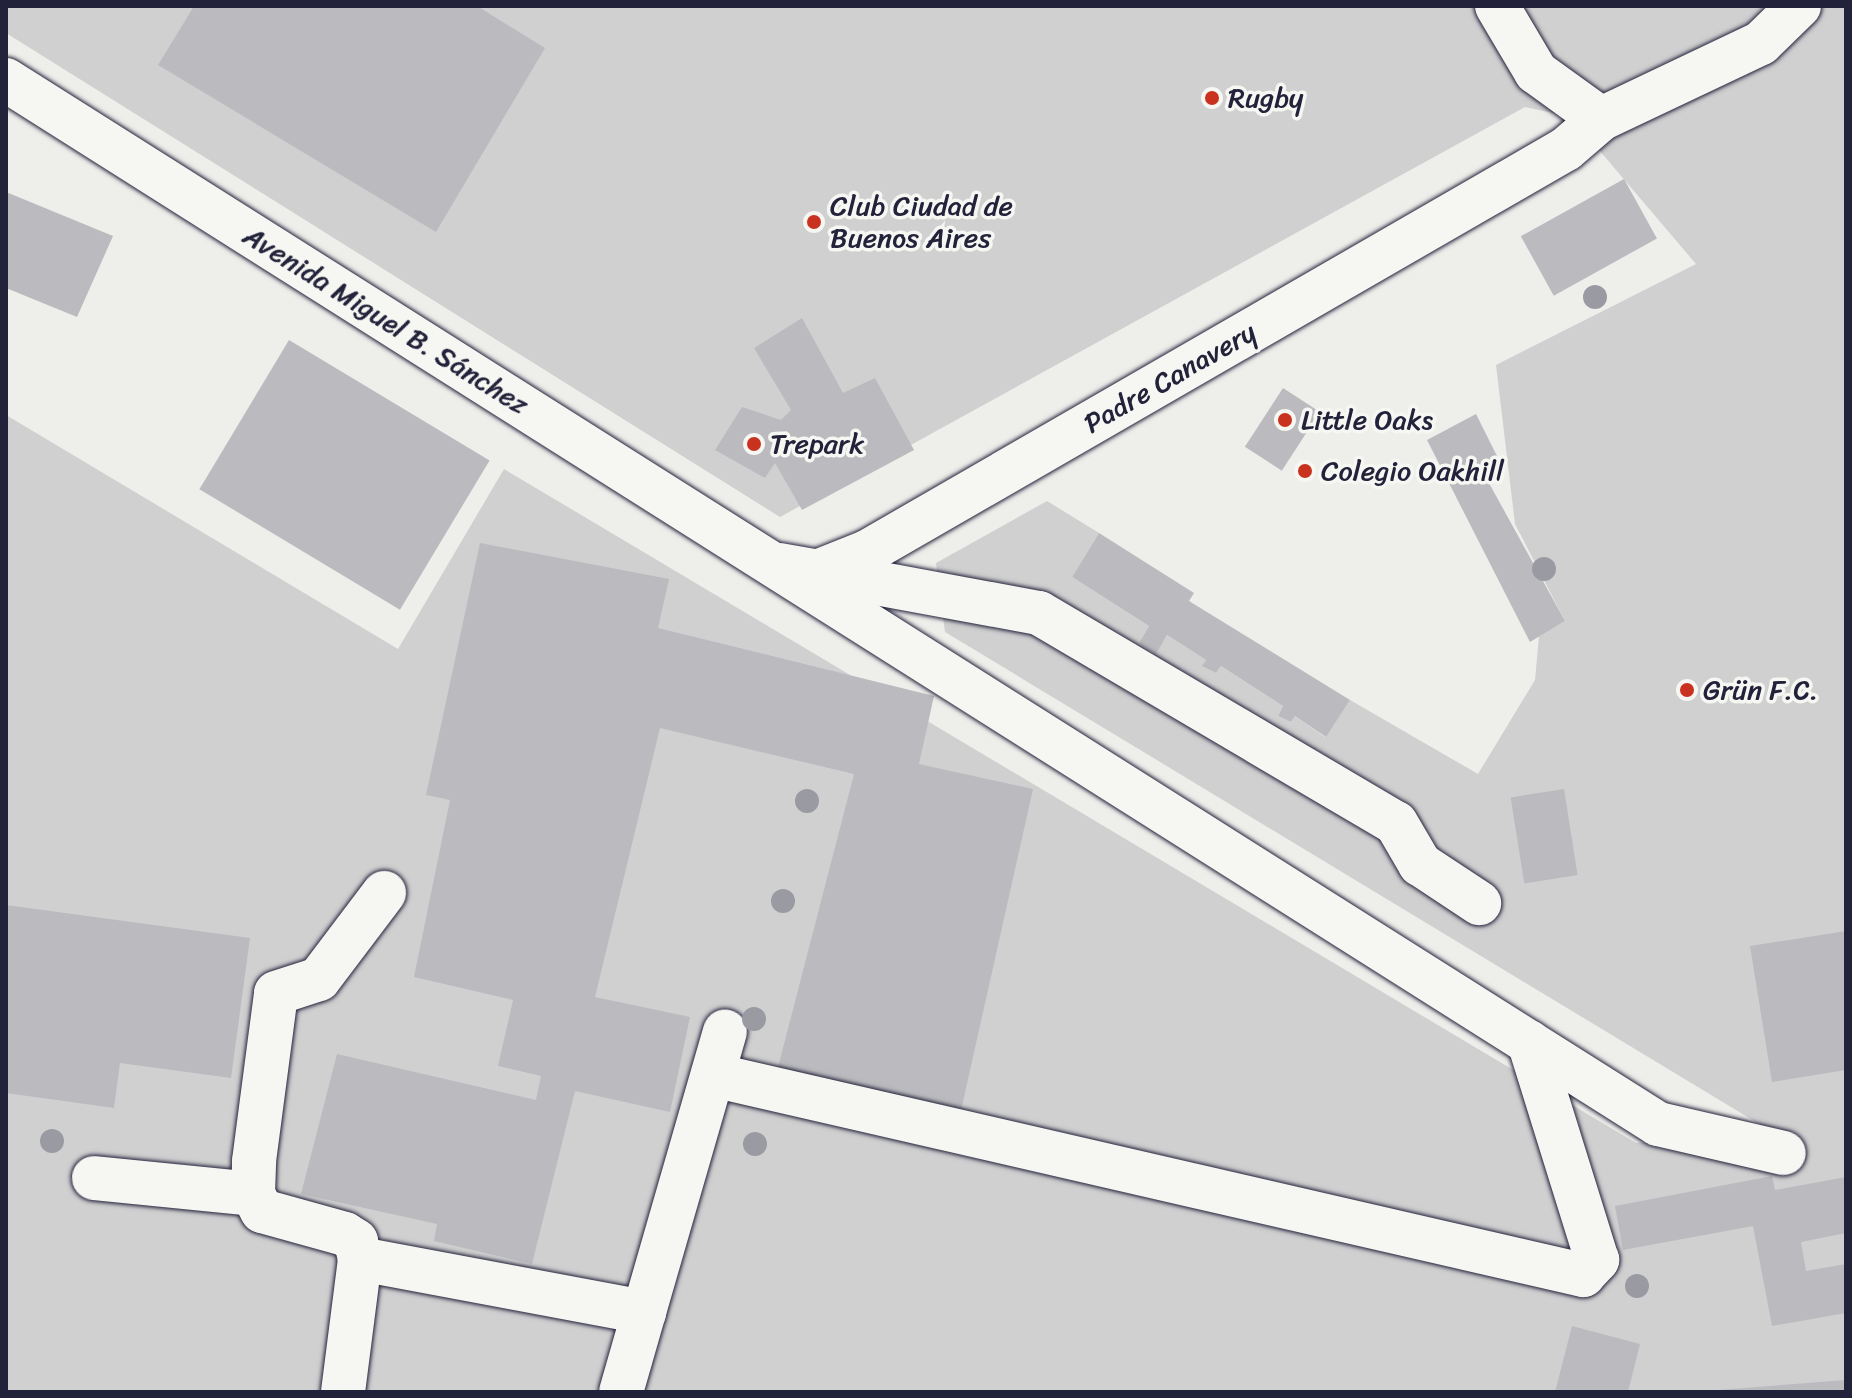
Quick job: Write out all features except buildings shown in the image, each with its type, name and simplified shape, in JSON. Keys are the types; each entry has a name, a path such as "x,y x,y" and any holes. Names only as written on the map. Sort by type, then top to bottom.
{"street":[{"path":"1497,6 1536,72 1601,119"},
{"name":"Padre Canavery","path":"817,572 867,552 1566,149 1601,119 1761,43 1799,6"},
{"name":"Avenida Miguel B. Sánchez","path":"6,80 1658,1124 1784,1153"},
{"path":"766,560 1039,613 1396,823 1420,864 1479,903"},
{"path":"343,1392 360,1259 356,1241 279,1220 262,1211 253,1194 276,993 319,979 384,893"},
{"path":"621,1392 725,1031"},
{"path":"713,1075 1583,1275 1597,1260 1529,1042"},
{"path":"94,1178 253,1194"},
{"path":"360,1259 644,1312"}],"shaded area":[{"path":"6,6 1846,6 1846,1392 6,1392 6,415 398,649 504,469 1636,1143 1769,1130 945,632 936,563 1047,501 1099,533 1072,577 1149,626 1139,643 1155,653 1167,635 1206,660 1203,666 1216,673 1221,666 1283,706 1278,716 1291,722 1295,716 1325,737 1350,700 1478,774 1535,680 1539,636 1565,621 1515,524 1496,365 1696,264 1571,117 1525,107 780,517 6,33"}],"place":[{"name":"Rugby","path":"1212,98"},
{"name":"Club Ciudad de Buenos Aires","path":"814,222"},
{"name":"Little Oaks","path":"1285,420"},
{"name":"Trepark","path":"754,444"},
{"name":"Colegio Oakhill","path":"1305,471"},
{"name":"Grün F.C.","path":"1687,690"}]}
